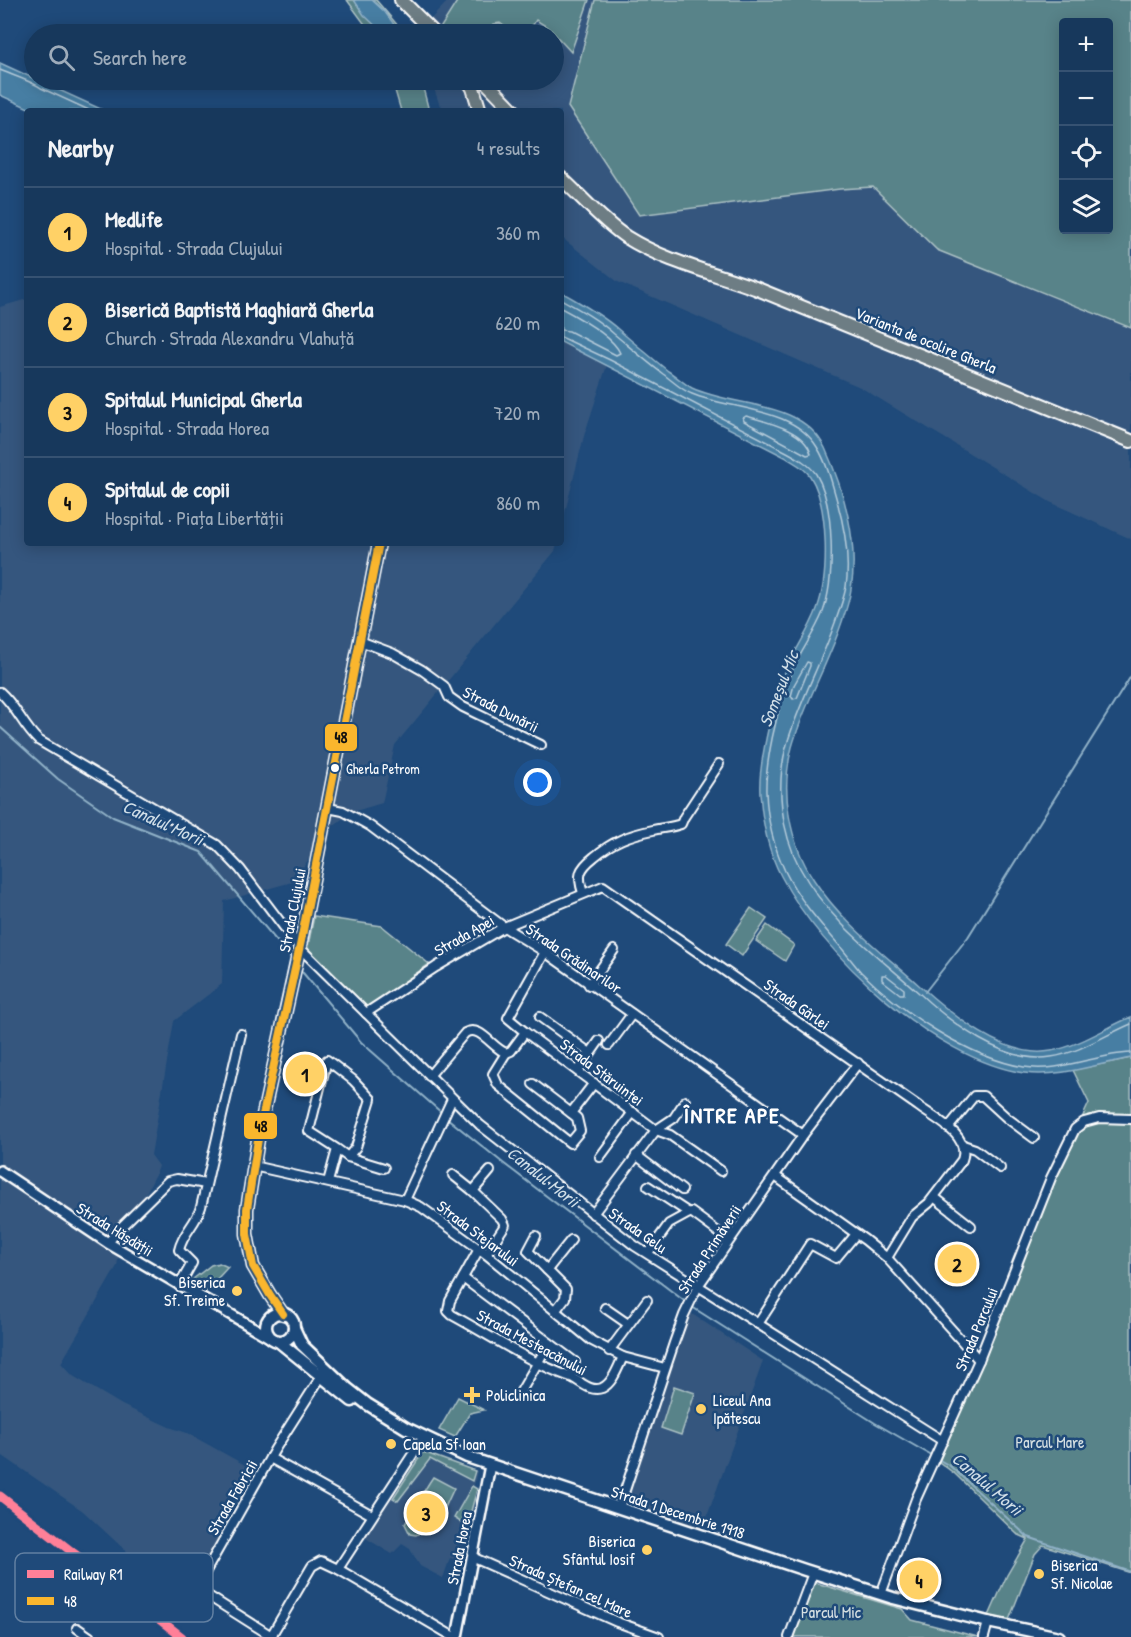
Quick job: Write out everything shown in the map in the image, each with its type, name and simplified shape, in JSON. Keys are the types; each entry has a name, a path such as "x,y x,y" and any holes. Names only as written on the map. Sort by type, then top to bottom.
{"highway":[{"path":"401,0 425,24"},
{"path":"472,90 479,106"},
{"path":"494,90 511,108"},
{"path":"479,106 485,92 499,95"},
{"name":"Varianta de ocolire Gherla","path":"564,170 616,220 643,239 707,270 1131,441"},
{"name":"Varianta de ocolire Gherla","path":"564,181 606,222 625,236 648,250 684,265 707,270"}],"main road":[{"name":"Strada Clujului","path":"337,1384 316,1357 302,1345 290,1318 283,1314 253,1266 247,1234 247,1209 253,1166 299,952 378,546"},
{"name":"Strada Clujului","path":"261,1281 268,1321 266,1332 274,1339"},
{"path":"268,1321 276,1314 283,1314"},
{"path":"274,1339 288,1338 294,1328"},
{"path":"274,1339 322,1376 337,1384"},
{"name":"Strada 1 Decembrie 1918","path":"337,1384 364,1410 452,1455 466,1457 881,1594 988,1622 1059,1637"}],"street":[{"name":"Strada Dunării","path":"360,641 392,653 422,670 444,686 449,697 463,707 541,745"},
{"name":"Strada Gelu","path":"0,692 8,699 26,727 38,740 217,845 240,869 299,952 366,1013 480,1125 593,1214 648,1253 855,1383 941,1444"},
{"path":"583,893 579,880 580,872 587,863 611,843 635,834 681,824 719,764"},
{"name":"Strada Grădinarilor","path":"328,808 343,811 370,826 504,927 545,952 803,1135"},
{"name":"Strada Apei","path":"366,1013 436,967 504,927 603,886"},
{"name":"Strada Gârlei","path":"603,886 948,1128 959,1137 964,1149 975,1149 1000,1168"},
{"path":"589,985 614,950"},
{"name":"Strada Stăruinței","path":"545,952 508,1017 656,1130 669,1134 721,1171"},
{"path":"609,1046 632,1014"},
{"path":"540,1017 590,1053"},
{"path":"429,1076 470,1030 476,1030 506,1053"},
{"path":"525,1032 506,1053 493,1074 494,1079 498,1085 570,1143 580,1131 577,1118 533,1084"},
{"path":"179,1286 192,1263 179,1250 181,1240 197,1220 241,1034"},
{"path":"578,1071 598,1041"},
{"path":"348,1156 356,1147 371,1099 353,1080 327,1060 309,1131 348,1156 384,1168"},
{"name":"Strada Primăverii","path":"619,1508 665,1368 684,1315 698,1286 803,1135 858,1064"},
{"path":"571,1113 594,1083"},
{"path":"948,1128 974,1096 983,1096 1034,1138"},
{"path":"405,1200 452,1099"},
{"path":"593,1214 656,1130 679,1113 686,1101"},
{"path":"600,1157 633,1112"},
{"name":"Strada Parcului","path":"881,1594 900,1538 979,1360 1051,1179 1075,1129 1084,1122 1099,1118 1131,1119"},
{"path":"328,1182 337,1149"},
{"path":"886,1258 912,1217 934,1197 962,1160 964,1149"},
{"path":"636,1155 682,1190"},
{"name":"Strada Stejarului","path":"253,1166 405,1200 421,1207 486,1254 592,1341 623,1357 665,1368"},
{"name":"Strada Hășdății","path":"0,1170 108,1243 274,1339"},
{"path":"473,1191 490,1171"},
{"path":"453,1175 473,1191 502,1219 505,1225 486,1254"},
{"path":"775,1176 886,1258 979,1360"},
{"path":"108,1243 118,1230 168,1181 177,1179 206,1184"},
{"path":"648,1186 689,1213 691,1212 729,1240"},
{"path":"934,1197 971,1226"},
{"path":"648,1253 669,1224 689,1213"},
{"path":"758,1324 810,1244 836,1258 856,1234"},
{"path":"536,1236 528,1251 566,1289 565,1298 556,1310"},
{"path":"547,1270 571,1240"},
{"name":"Strada Mesteacănului","path":"479,1249 450,1301 448,1311 536,1363 571,1376 585,1386 596,1389 610,1381 623,1357"},
{"path":"463,1278 574,1362 571,1376"},
{"path":"609,1351 647,1300"},
{"path":"605,1308 628,1324"},
{"path":"249,1325 268,1321"},
{"path":"519,1393 549,1343"},
{"path":"316,1357 322,1376"},
{"name":"Strada Fabricii","path":"213,1559 270,1458 322,1376"},
{"path":"338,1569 422,1440"},
{"path":"270,1458 372,1515"},
{"name":"Strada Horea","path":"455,1637 490,1465"},
{"name":"Strada Ștefan cel Mare","path":"472,1557 617,1622 659,1637"},
{"path":"272,1636 312,1566 321,1561 455,1637"},
{"path":"789,1637 813,1573"},
{"name":"Strada Fabricii","path":"213,1597 272,1636"},
{"path":"984,1637 988,1622"},
{"path":"77,1628 90,1637"}],"shaded area":[{"path":"449,0 595,0 568,107 840,189 873,187 937,250 1131,328 1131,539 1050,502 860,387 618,282 564,239 564,108 443,108 434,90 564,90 564,24 426,24"},
{"path":"24,300 24,546 556,546 555,551 395,745 382,803 352,812 334,825 292,882 224,901 222,984 174,1021 151,1155 159,1166 121,1241 117,1266 61,1363 73,1376 122,1405 187,1433 254,1470 210,1553 128,1553 83,1511 0,1454 0,307"},
{"path":"564,344 607,365 584,436 564,516"},
{"name":"Liceul Ana Ipătescu","path":"689,1312 763,1361 701,1533 623,1508"},
{"path":"422,1450 477,1471 474,1486 478,1488 462,1561 450,1558 443,1578 420,1566 410,1549 402,1544 392,1554 364,1537"}],"green space":[{"path":"347,0 376,0 396,24 365,24"},
{"path":"458,0 589,0 571,52 564,44 564,24 542,24 536,20 533,24 443,24"},
{"path":"595,0 1131,0 1131,328 937,250 873,187 840,189 639,215 568,107"},
{"path":"395,90 424,90 428,108 400,108"},
{"path":"751,908 767,919 742,956 726,944"},
{"path":"314,916 382,926 429,964 366,1009 307,951"},
{"path":"767,925 794,945 785,961 756,941"},
{"name":"Parcul Mare","path":"1131,1058 1131,1573 1043,1545 1035,1554 1009,1620 989,1616 1007,1575 1028,1539 1017,1534 955,1474 939,1462 1049,1189 1089,1103 1073,1070"},
{"path":"219,1263 228,1267 206,1291 188,1283 211,1265"},
{"path":"674,1386 695,1393 681,1435 661,1428"},
{"path":"458,1397 484,1410 470,1413 455,1437 439,1430"},
{"path":"423,1452 475,1471 472,1481 430,1459 398,1501 393,1498"},
{"path":"433,1477 454,1488 442,1514 430,1516 422,1532 416,1535 410,1534 405,1524"},
{"path":"472,1486 477,1489 467,1526 454,1518"},
{"name":"Parcul Mic","path":"813,1582 902,1609 912,1620 978,1637 793,1637"}],"water":[{"path":"354,0 372,0 394,24 373,24"},
{"path":"0,63 24,74 24,90 59,90 98,108 28,108 0,95"},
{"path":"564,294 606,319 692,388 783,413 800,421 814,432 825,448 844,499 851,535 853,571 847,606 838,633 792,747 788,764 787,798 789,816 798,849 805,865 825,896 877,949 947,1009 998,1042 1016,1049 1034,1052 1051,1051 1082,1041 1131,1017 1131,1058 1078,1070 1037,1074 990,1064 954,1048 919,1026 884,999 852,969 823,938 799,906 781,876 766,836 760,793 761,768 766,737 781,682 817,609 824,579 825,561 824,522 816,489 808,473 785,457 564,344"}],"waterway":[{"path":"925,992 968,937 1131,676"},
{"name":"Canalul Morii","path":"0,727 58,779 113,817 201,852 293,960"},
{"name":"Canalul Morii","path":"298,967 361,1042 443,1114"},
{"name":"Canalul Morii","path":"447,1118 687,1303"},
{"name":"Canalul Morii","path":"692,1307 875,1423 950,1466 1028,1537 1131,1572"}],"railway":[{"path":"0,1496 74,1553"},
{"path":"163,1622 182,1637"}],"rail line":[{"name":"R1","path":"0,1496 74,1553"},
{"name":"R1","path":"163,1622 182,1637"}],"transit line":[{"name":"48","path":"283,1314 253,1266 247,1234 247,1209 259,1133 301,941 378,546"}],"place":[{"name":"Gherla Petrom","path":"335,768"},
{"name":"Medlife","path":"305,1074"},
{"name":"Biserică Baptistă Maghiară Gherla","path":"957,1264"},
{"name":"Biserica Sf. Treime","path":"237,1291"},
{"name":"Policlinica","path":"472,1395"},
{"name":"Liceul Ana Ipătescu","path":"701,1409"},
{"name":"Capela Sf Ioan","path":"391,1444"},
{"name":"Spitalul Municipal Gherla","path":"426,1513"},
{"name":"Biserica Sfântul Iosif","path":"647,1550"},
{"name":"Biserica Sf. Nicolae","path":"1039,1574"},
{"name":"Spitalul de copii","path":"919,1580"}],"district":[{"name":"ÎNTRE APE","path":"732,1115"}],"water label":[{"name":"Someșul Mic","path":"779,689"}]}
